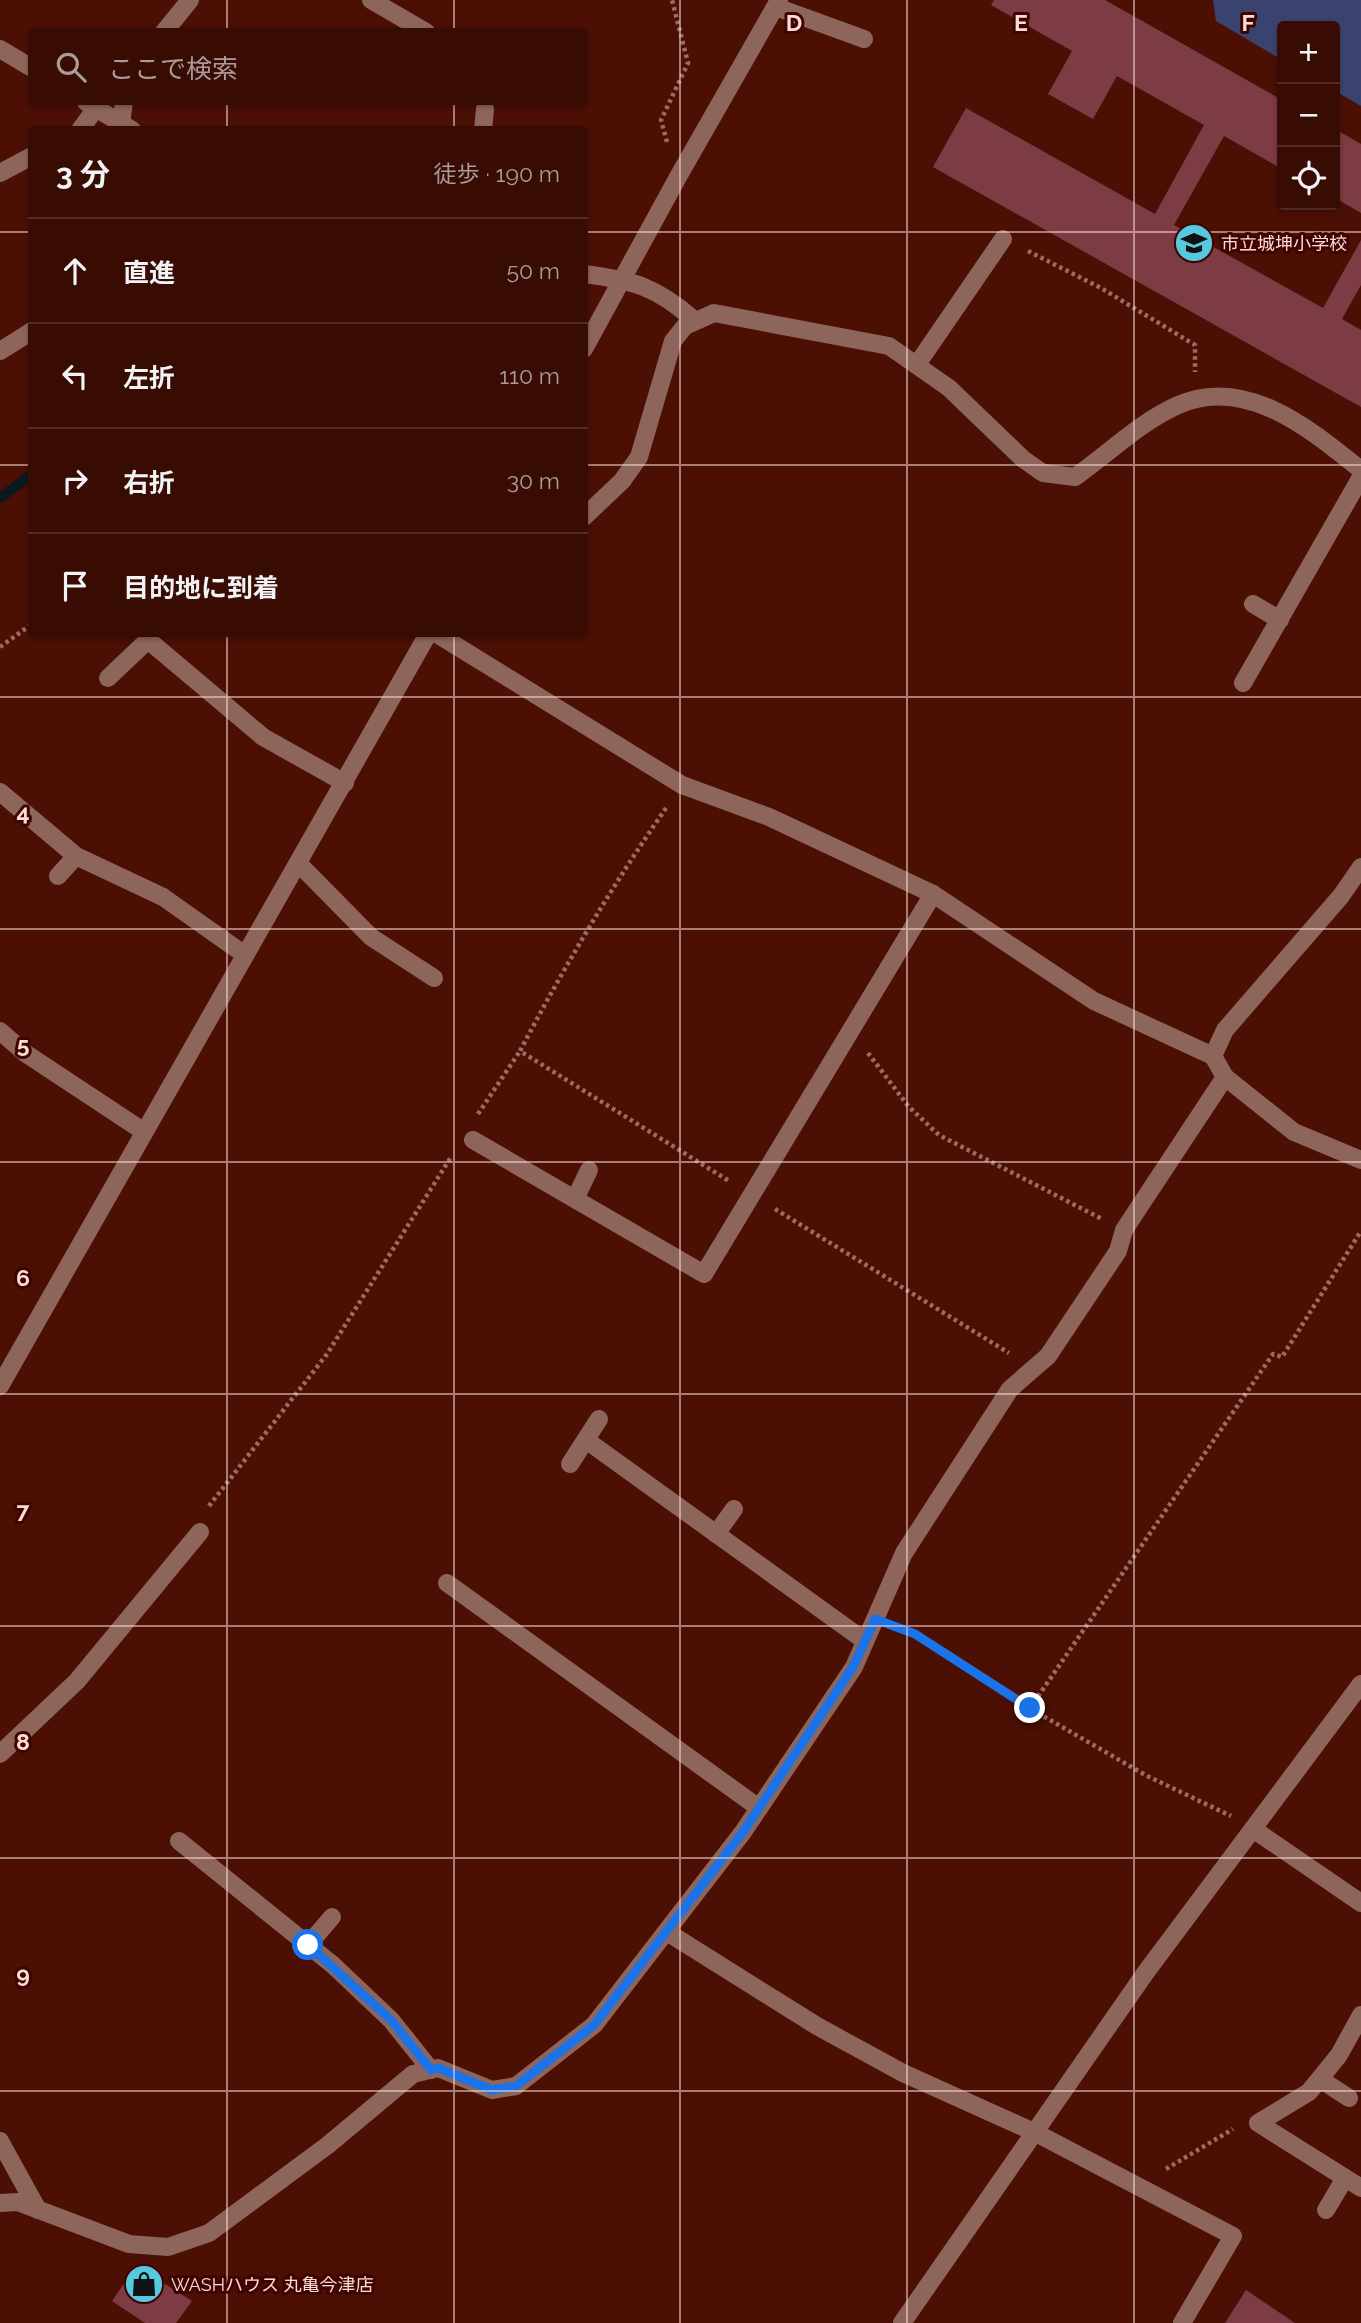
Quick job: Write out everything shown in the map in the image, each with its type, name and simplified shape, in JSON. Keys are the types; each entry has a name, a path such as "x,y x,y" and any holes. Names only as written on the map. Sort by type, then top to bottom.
{"street":[{"path":"167,28 190,0"},
{"path":"371,0 394,6 421,28"},
{"path":"588,342 678,177 778,3 864,39"},
{"path":"0,49 28,66"},
{"path":"82,126 91,105"},
{"path":"93,105 126,126"},
{"path":"124,105 126,126"},
{"path":"483,126 485,108"},
{"path":"0,173 28,158"},
{"path":"918,363 1003,239"},
{"path":"588,275 623,279 643,285 670,299 694,320"},
{"path":"588,513 622,481 639,457 673,341 694,320 714,313 853,337 889,346 918,363 949,388 1023,459 1043,473 1075,477 1141,427 1176,406 1213,396 1247,399 1274,408 1361,470"},
{"path":"0,351 28,334"},
{"path":"1243,683 1361,477"},
{"path":"1253,604 1280,620"},
{"path":"0,1386 426,637"},
{"path":"442,637 682,785 769,817 933,894 1094,1001 1213,1056 1225,1077 1294,1132 1361,1160"},
{"path":"108,678 148,640 263,737 345,783"},
{"path":"0,792 76,856 163,897 245,954"},
{"path":"58,876 76,856"},
{"path":"298,863 371,937 434,978"},
{"path":"1213,1056 1225,1030 1341,896 1361,867"},
{"path":"473,1140 704,1273 933,894"},
{"path":"0,1031 24,1053 143,1131"},
{"path":"0,2203 18,2202 129,2244 168,2248 209,2233 328,2145 413,2074 438,2068 492,2090 516,2086 594,2025 759,1808 853,1667 904,1553 1010,1390 1048,1356 1118,1251 1124,1230 1225,1077"},
{"path":"575,1199 589,1170"},
{"path":"570,1464 599,1419"},
{"path":"586,1440 865,1640"},
{"path":"716,1534 734,1509"},
{"path":"0,1754 77,1681 200,1532"},
{"path":"447,1583 759,1808"},
{"path":"902,2323 1146,1972 1361,1684"},
{"path":"1253,1829 1361,1903"},
{"path":"179,1841 308,1945 391,2020 431,2070"},
{"path":"308,1945 332,1917"},
{"path":"667,1932 817,2026 903,2073 1036,2133 1233,2235 1182,2323"},
{"path":"1361,2015 1339,2055 1309,2092 1258,2123 1361,2188"},
{"path":"1320,2079 1349,2098"},
{"path":"0,2141 38,2210"},
{"path":"1326,2210 1345,2178"}],"path":[{"path":"672,0 688,62 661,120 678,177"},
{"path":"1003,239 1101,288 1195,345 1194,401"},
{"path":"0,647 28,627"},
{"path":"474,1122 520,1051 561,972 617,878 682,785"},
{"path":"851,1031 909,1107 939,1135 1124,1230"},
{"path":"520,1051 1034,1368"},
{"path":"200,1532 202,1515 327,1354 452,1156"},
{"path":"1030,1708 1273,1353 1282,1357 1361,1231"},
{"path":"875,1619 915,1634 1030,1708 1147,1776 1206,1802 1253,1829"},
{"path":"1138,2186 1238,2126 1258,2123"}],"shaded area":[{"path":"1213,0 1361,0 1361,106 1340,94 1340,21 1277,21 1277,57 1216,21"}],"building":[{"path":"994,0 1105,0 1277,97 1277,166 1224,136 1174,225 1323,308 1361,240 1361,285 1342,319 1361,330 1361,407 933,167 966,108 1155,214 1204,125 1117,76 1093,119 1048,94 1072,51 991,5"},
{"path":"1340,132 1361,144 1361,213 1340,201"},
{"name":"WASHハウス 丸亀今津店","path":"136,2266 192,2301 176,2323 145,2323 112,2301"},
{"path":"1246,2290 1295,2323 1225,2323"}],"waterway":[{"path":"0,498 28,477"}],"place":[{"name":"市立城坤小学校","path":"1194,243"},
{"name":"WASHハウス 丸亀今津店","path":"144,2284"}],"route":[{"path":"308,1945 391,2020 431,2070 438,2068 492,2090 516,2086 594,2025 630,1981 743,1832 853,1667 875,1619 915,1634 1030,1708"}]}
